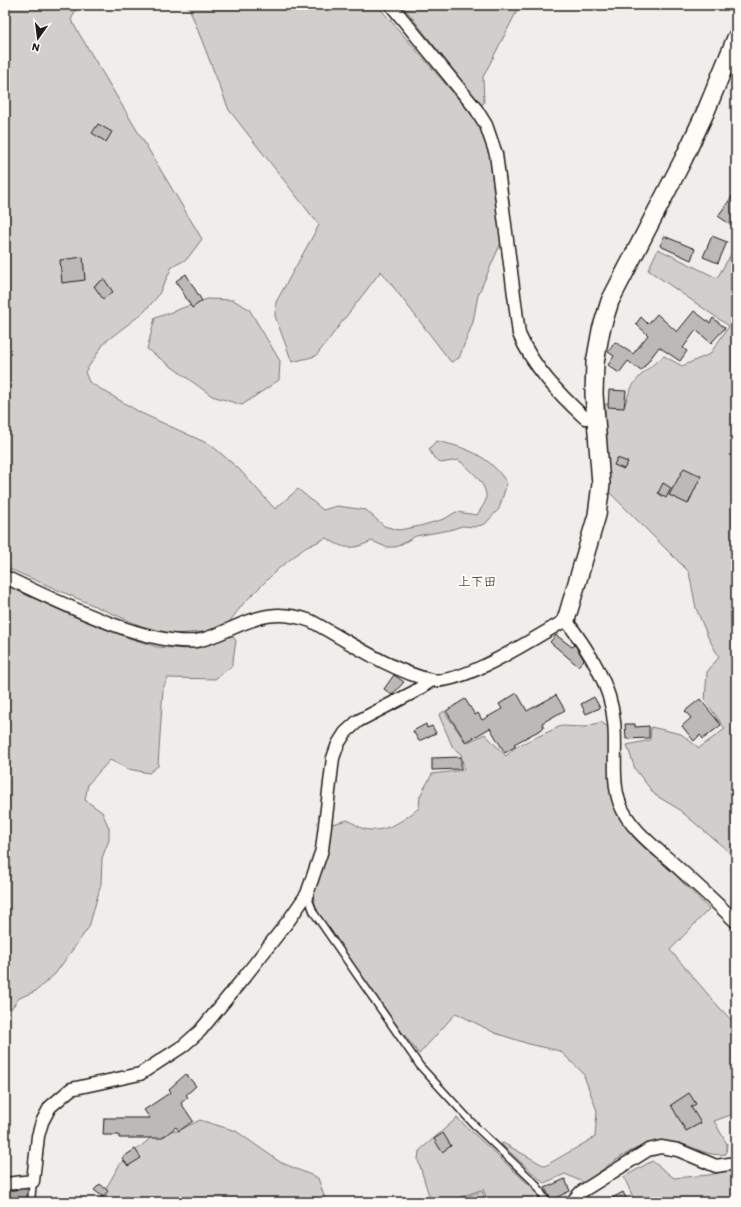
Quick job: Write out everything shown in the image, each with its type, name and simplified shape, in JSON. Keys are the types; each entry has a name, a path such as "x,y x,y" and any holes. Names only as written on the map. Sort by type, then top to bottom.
{"street":[{"path":"391,5 476,109 486,125 496,154 519,334 526,351 568,402 585,418 597,416"},
{"path":"5,1184 33,1181 38,1136 42,1122 50,1108 71,1089 140,1074 183,1046 200,1031 246,975 306,894 322,850 328,812 330,772 338,744 345,733 358,721 414,692 432,680 456,677 474,670 566,620 597,516 601,484 597,416 594,394 595,363 601,330 610,301 703,118 736,38"},
{"path":"5,577 89,615 168,640 196,641 214,636 252,619 266,615 283,614 297,616 312,621 393,666 432,680"},
{"path":"566,620 586,646 601,675 609,699 614,721 617,791 620,804 630,821 648,840 736,922"},
{"path":"572,1202 581,1192 648,1150 661,1147 678,1150 716,1166 736,1163"}],"lane":[{"path":"306,894 314,913 420,1066 478,1129 535,1183 547,1202"},
{"path":"31,1202 33,1181"}],"shaded area":[{"path":"5,5 78,5 71,20 202,239 187,259 172,267 158,296 144,312 105,342 85,372 89,382 141,413 211,445 239,469 275,509 298,489 323,510 337,506 366,510 384,526 399,530 444,519 456,512 477,515 486,499 486,493 481,482 472,471 458,460 441,463 434,458 429,449 436,441 457,446 485,459 507,483 499,509 485,524 474,527 462,526 450,530 416,536 396,547 386,547 372,541 359,546 344,547 326,538 305,548 278,569 243,604 226,626 202,632 174,634 141,626 5,567"},
{"path":"188,5 377,5 483,127 492,159 503,238 478,295 473,322 459,358 451,362 381,271 316,356 292,362 275,316 276,302 319,225 229,110"},
{"path":"402,5 520,5 483,77 484,103 481,105"},
{"path":"736,246 736,864 728,851 677,808 655,795 635,769 627,745 650,740 651,727 681,734 699,748 725,729 705,700 707,672 719,657 708,637 696,608 689,572 609,492 605,445 605,404 625,405 635,382 664,356 682,366 710,354 729,326 648,270 658,249 717,278"},
{"path":"207,299 233,300 249,309 280,361 279,380 242,405 212,396 147,349 155,318"},
{"path":"5,585 126,637 157,647 185,649 207,645 232,635 236,641 232,666 215,679 168,678 163,688 158,766 149,773 128,769 110,760 88,784 85,800 102,812 109,828 109,840 102,858 101,884 89,927 55,974 36,991 19,998 5,1017"},
{"path":"444,711 466,743 485,734 506,756 517,746 561,726 585,727 601,722 612,730 627,826 709,909 670,950 736,1025 736,1113 714,1121 727,1144 726,1154 719,1155 708,1153 682,1144 668,1142 655,1143 642,1146 630,1152 606,1167 585,1183 565,1174 544,1183 501,1144 503,1143 545,1166 595,1137 597,1111 583,1073 560,1051 529,1044 495,1033 456,1013 419,1054 358,975 321,920 316,908 312,890 332,824 348,820 364,829 379,830 387,828 401,821 419,808 420,796 432,774 464,770 461,754 453,748 439,715"},
{"path":"457,1118 538,1193 540,1202 488,1202 483,1189 446,1202 431,1202 418,1160 419,1151"},
{"path":"200,1120 236,1131 280,1162 318,1178 326,1202 98,1202 120,1164 160,1130 178,1131"},
{"path":"652,1161 674,1178 709,1175 736,1169 736,1202 635,1202 624,1177"},
{"path":"27,1186 26,1202 5,1202 5,1188"},
{"path":"482,1191 486,1202 450,1202"}],"building":[{"path":"98,124 112,132 106,142 92,133"},
{"path":"736,191 736,218 731,225 718,216"},
{"path":"664,236 695,249 691,260 660,246"},
{"path":"712,236 727,242 718,263 703,257"},
{"path":"83,257 85,280 62,283 60,260"},
{"path":"186,274 202,301 192,308 176,281"},
{"path":"104,279 113,292 103,299 94,286"},
{"path":"694,311 710,323 713,318 725,328 711,343 696,330 683,348 687,351 680,361 659,347 641,371 628,361 619,373 608,365 614,356 608,352 615,342 633,354 648,335 636,324 641,317 648,324 657,314 677,332"},
{"path":"609,390 626,391 624,408 608,407"},
{"path":"617,458 628,462 624,469 614,465"},
{"path":"684,468 701,476 688,504 669,495"},
{"path":"663,483 671,488 666,498 658,493"},
{"path":"556,635 572,647 575,645 584,660 578,666 550,642"},
{"path":"394,675 404,682 392,695 384,689"},
{"path":"517,693 527,711 556,695 565,710 542,723 544,728 514,744 516,746 505,753 490,728 466,742 446,711 465,699 475,715 478,713 482,720 502,709 499,704"},
{"path":"594,697 600,708 586,714 581,704"},
{"path":"700,699 721,725 703,739 700,735 694,741 682,726 691,718 685,711"},
{"path":"426,724 427,728 432,726 436,733 419,741 413,731"},
{"path":"625,724 635,724 635,727 649,726 649,738 626,739"},
{"path":"461,757 461,769 432,770 432,758"},
{"path":"186,1074 196,1086 186,1095 188,1097 181,1103 193,1121 179,1131 176,1127 162,1138 119,1138 119,1135 103,1135 104,1118 150,1118 144,1110 171,1092 169,1089"},
{"path":"689,1093 696,1104 691,1107 701,1123 686,1131 671,1105"},
{"path":"443,1133 451,1146 442,1152 434,1139"},
{"path":"135,1149 141,1158 128,1166 122,1158"},
{"path":"565,1179 570,1191 551,1200 545,1188"},
{"path":"100,1184 108,1191 103,1197 94,1190"},
{"path":"623,1192 628,1202 605,1202"}],"district":[{"name":"上下田","path":"477,581"}]}
